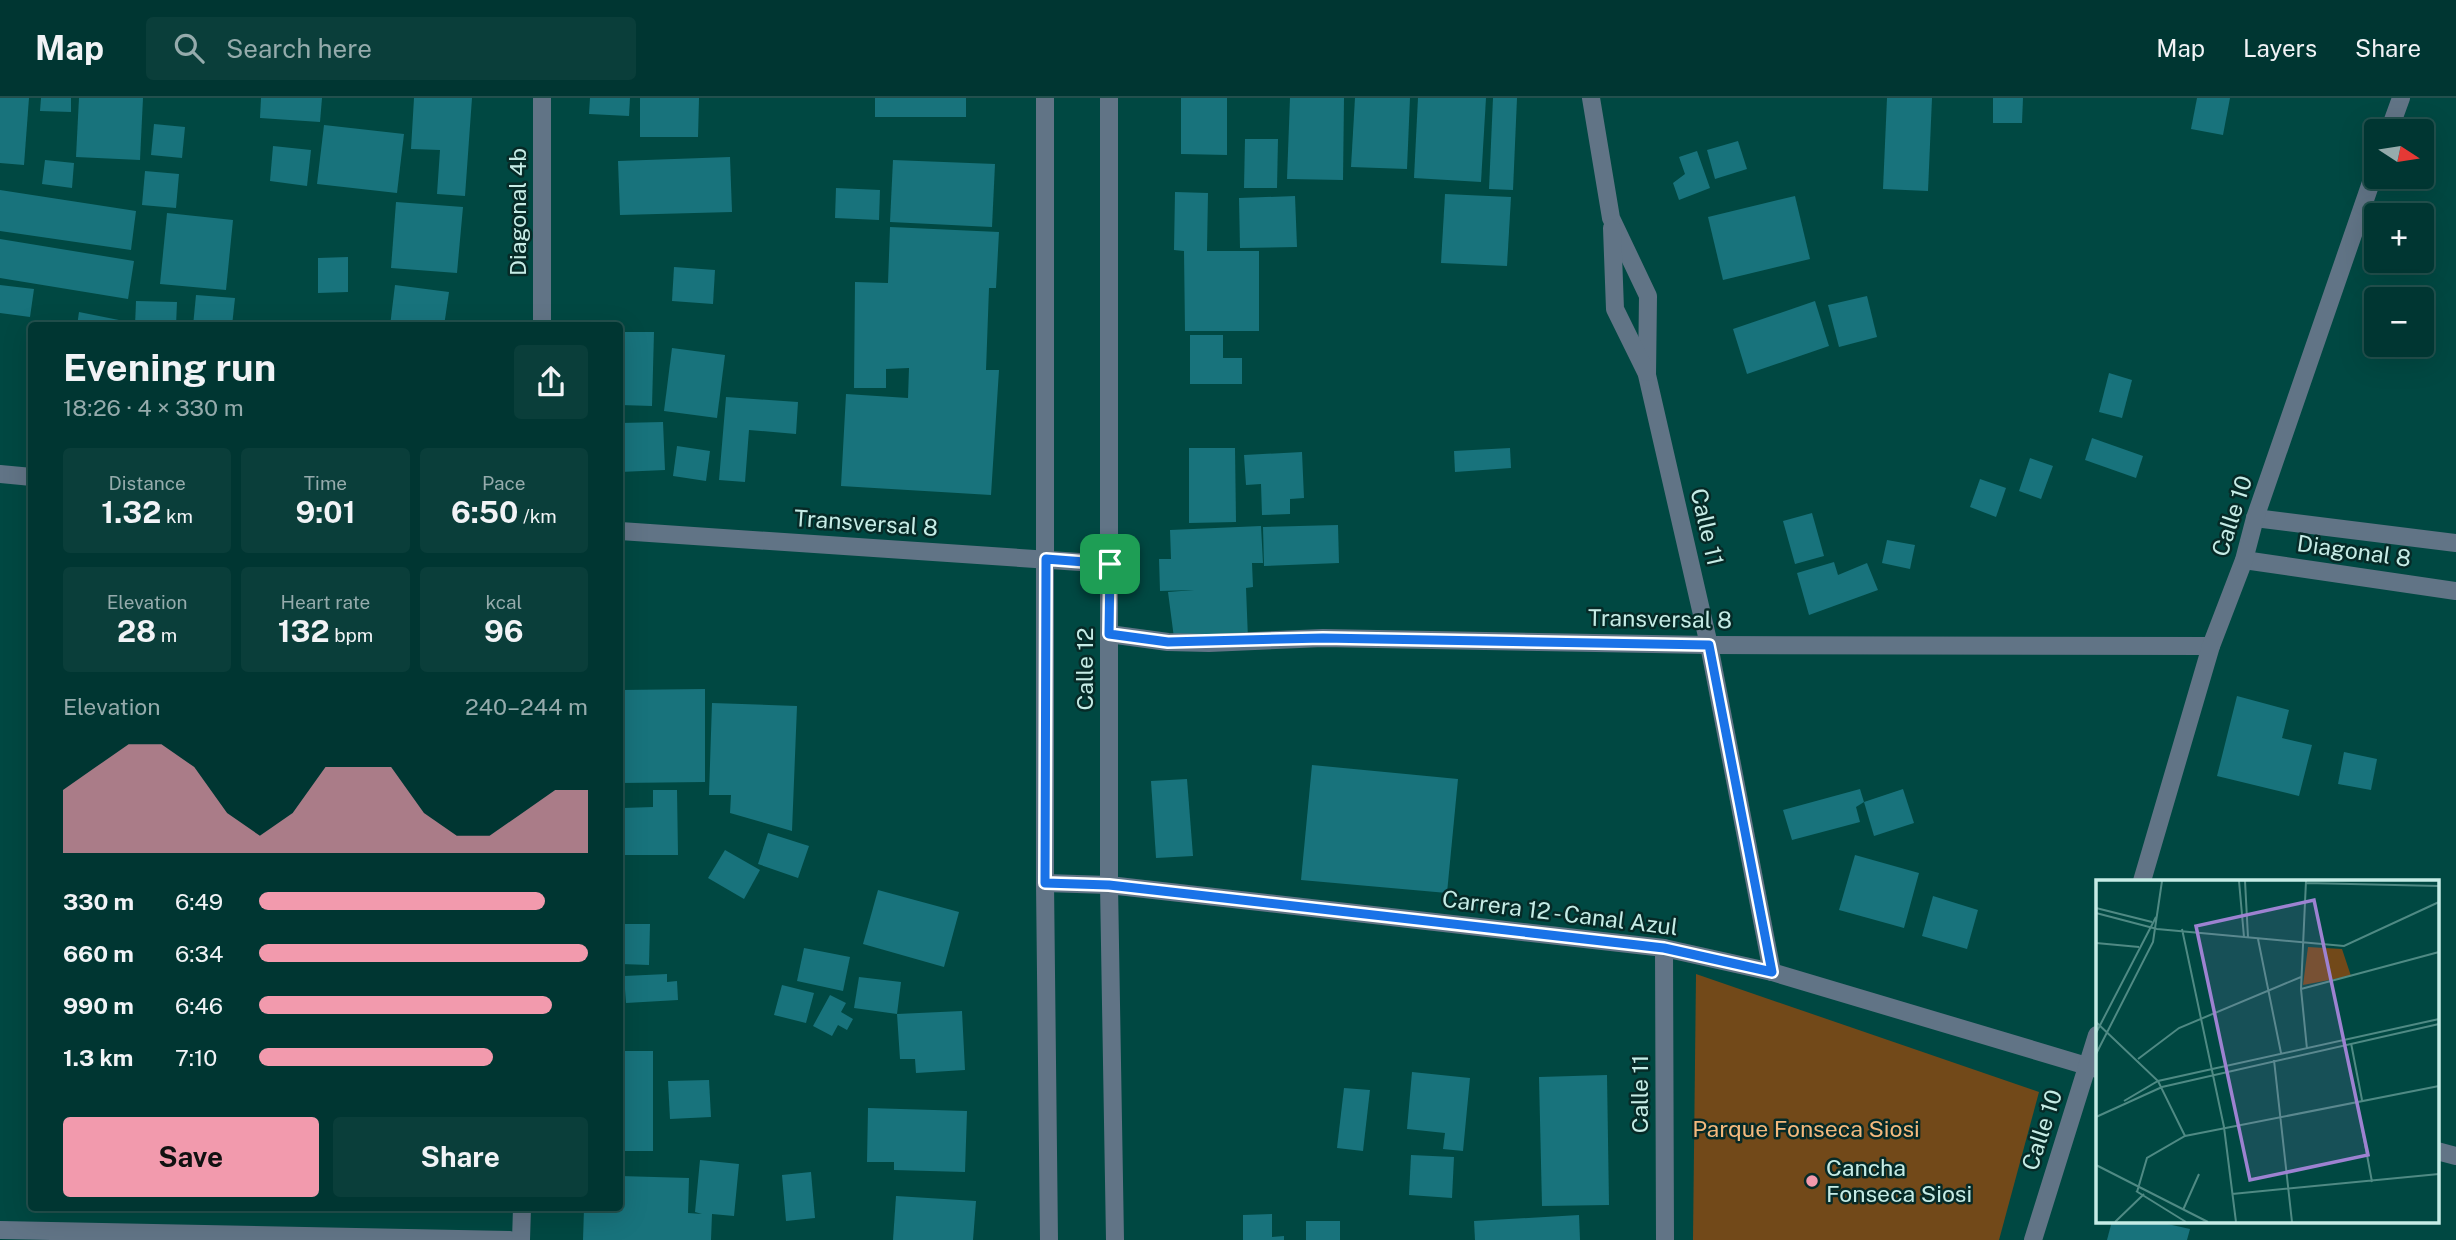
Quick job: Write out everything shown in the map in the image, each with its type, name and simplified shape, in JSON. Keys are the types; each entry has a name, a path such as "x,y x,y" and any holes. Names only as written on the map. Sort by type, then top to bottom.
{"street":[{"name":"Diagonal 4b","path":"542,98 542,322"},
{"name":"Calle 12","path":"1045,98 1045,883 1049,1240"},
{"name":"Calle 12","path":"1110,98 1109,885 1115,1240"},
{"name":"Calle 11","path":"1591,98 1611,218 1648,296 1647,376 1709,645 1772,972"},
{"path":"2393,119 2401,98"},
{"name":"Calle 10","path":"2142,880 2211,646 2244,560 2255,518 2369,189"},
{"path":"1611,218 1615,309 1647,376"},
{"path":"0,474 28,477"},
{"name":"Diagonal 8","path":"2255,518 2456,543"},
{"name":"Transversal 8","path":"623,531 1110,564"},
{"name":"Diagonal 8","path":"2244,560 2456,591"},
{"name":"Transversal 8","path":"1109,634 1196,643 1323,638 1709,645 2211,646"},
{"name":"Carrera 12 - Canal Azul","path":"1045,883 1109,885 1664,948 1772,972 2093,1067"},
{"name":"Calle 11","path":"1664,948 1665,1240"},
{"name":"Calle 10","path":"2033,1240 2093,1067 2096,1043"},
{"path":"2438,1152 2456,1156"},
{"path":"521,1240 522,1211"},
{"path":"0,1230 510,1240"}],"green space":[{"name":"Parque Fonseca Siosi","path":"1696,974 2039,1092 1999,1240 1693,1240"}],"building":[{"path":"0,98 29,98 24,165 0,163"},
{"path":"41,98 71,98 71,112 40,111"},
{"path":"79,98 143,98 140,160 76,157"},
{"path":"261,98 322,98 320,122 260,118"},
{"path":"414,98 472,98 465,196 437,194 440,150 411,149"},
{"path":"590,98 630,98 629,116 589,114"},
{"path":"640,98 699,98 698,137 640,137"},
{"path":"875,98 966,98 966,117 875,117"},
{"path":"1181,98 1227,98 1227,155 1181,154"},
{"path":"1290,98 1344,98 1343,180 1287,179"},
{"path":"1355,98 1410,98 1407,169 1351,167"},
{"path":"1418,98 1486,98 1481,182 1414,178"},
{"path":"1493,98 1517,98 1513,190 1489,189"},
{"path":"1887,98 1932,98 1928,191 1883,189"},
{"path":"1993,98 2023,98 2022,123 1993,123"},
{"path":"2197,98 2230,98 2223,135 2191,129"},
{"path":"154,124 185,127 182,158 151,155"},
{"path":"324,125 404,134 397,193 317,184"},
{"path":"1245,139 1278,139 1277,188 1244,188"},
{"path":"1738,141 1747,169 1715,179 1707,150"},
{"path":"273,146 311,150 307,186 270,181"},
{"path":"1697,151 1710,188 1679,200 1673,183 1685,174 1679,157"},
{"path":"730,157 732,212 620,215 618,161"},
{"path":"45,160 74,163 72,188 42,184"},
{"path":"893,160 995,164 992,227 890,222"},
{"path":"145,171 179,174 176,208 142,205"},
{"path":"836,188 880,190 879,220 835,218"},
{"path":"0,190 136,211 131,250 0,231"},
{"path":"1175,192 1208,193 1207,251 1259,251 1259,331 1185,331 1184,251 1174,250"},
{"path":"1445,194 1511,197 1507,266 1441,263"},
{"path":"1295,196 1297,247 1240,248 1239,198"},
{"path":"1795,196 1810,259 1723,280 1708,217"},
{"path":"396,202 463,207 457,273 391,268"},
{"path":"167,213 233,220 226,290 160,284"},
{"path":"890,227 999,232 996,288 989,288 986,370 999,370 991,495 841,486 846,394 908,398 909,368 886,369 886,388 854,388 855,282 888,283"},
{"path":"0,239 134,261 128,299 0,278"},
{"path":"348,257 348,292 318,293 318,258"},
{"path":"674,267 715,270 713,304 672,301"},
{"path":"0,285 34,289 30,317 0,313"},
{"path":"395,285 449,292 445,322 390,322"},
{"path":"196,295 235,298 232,322 193,322"},
{"path":"1867,296 1877,337 1839,347 1828,305"},
{"path":"136,301 177,302 176,322 135,322"},
{"path":"1815,301 1829,346 1747,374 1733,329"},
{"path":"79,312 119,320 119,322 78,322"},
{"path":"623,332 654,332 652,406 623,405"},
{"path":"1190,335 1223,335 1223,358 1242,358 1242,384 1190,384"},
{"path":"672,348 725,355 717,418 664,411"},
{"path":"2109,373 2132,380 2122,418 2099,412"},
{"path":"726,397 798,402 796,434 749,430 745,482 719,480"},
{"path":"663,422 665,470 623,472 623,423"},
{"path":"2092,438 2143,456 2136,478 2085,460"},
{"path":"677,446 710,451 706,481 673,476"},
{"path":"1189,448 1235,448 1236,522 1189,523"},
{"path":"1510,448 1511,468 1455,472 1454,451"},
{"path":"1302,452 1304,498 1290,499 1290,514 1262,515 1261,484 1246,485 1244,455"},
{"path":"2030,458 2053,466 2041,499 2019,491"},
{"path":"1980,479 2006,488 1996,517 1970,507"},
{"path":"1812,513 1824,556 1795,564 1783,521"},
{"path":"1338,525 1339,563 1264,566 1263,527"},
{"path":"1261,526 1263,563 1252,563 1253,587 1246,588 1248,639 1174,638 1168,592 1194,590 1160,591 1159,559 1171,559 1170,530"},
{"path":"1887,540 1915,545 1910,569 1882,563"},
{"path":"1834,562 1838,575 1867,563 1878,590 1809,615 1797,573"},
{"path":"705,689 705,782 623,783 623,690"},
{"path":"2237,696 2289,710 2282,738 2312,745 2299,796 2217,776"},
{"path":"712,703 797,706 792,831 730,813 731,795 709,795"},
{"path":"2344,752 2377,759 2371,790 2338,784"},
{"path":"1312,765 1458,779 1447,893 1301,880"},
{"path":"1187,779 1193,856 1156,858 1151,781"},
{"path":"1860,789 1864,802 1856,807 1860,822 1792,840 1783,810"},
{"path":"1903,789 1914,823 1874,836 1864,802"},
{"path":"653,790 677,790 678,855 624,855 623,808 653,807"},
{"path":"768,833 809,846 798,878 758,864"},
{"path":"725,850 760,870 744,899 708,878"},
{"path":"1855,855 1919,873 1904,928 1839,910"},
{"path":"878,890 959,912 944,967 863,944"},
{"path":"1933,896 1978,910 1967,949 1922,936"},
{"path":"623,924 650,924 649,965 623,964"},
{"path":"804,948 850,957 843,991 797,981"},
{"path":"667,974 667,982 677,981 678,1000 626,1003 624,976"},
{"path":"859,977 901,982 897,1014 854,1008"},
{"path":"782,985 814,993 806,1023 774,1015"},
{"path":"830,995 846,1003 841,1012 853,1019 847,1030 838,1025 832,1036 813,1026"},
{"path":"962,1011 965,1070 916,1073 915,1059 900,1059 897,1014"},
{"path":"623,1051 653,1051 653,1151 623,1151"},
{"path":"1412,1072 1470,1078 1463,1151 1443,1149 1445,1133 1407,1129"},
{"path":"1607,1075 1609,1205 1542,1206 1539,1077"},
{"path":"709,1080 711,1117 670,1119 668,1081"},
{"path":"1344,1088 1370,1090 1363,1151 1337,1148"},
{"path":"868,1108 967,1111 965,1172 894,1170 894,1162 867,1162"},
{"path":"1411,1155 1454,1157 1452,1198 1409,1195"},
{"path":"700,1160 739,1164 734,1216 712,1214 711,1240 583,1240 584,1211 623,1211 623,1176 689,1178 688,1213 702,1214 695,1212"},
{"path":"811,1172 815,1218 786,1221 782,1175"},
{"path":"896,1196 976,1201 973,1240 893,1240"},
{"path":"1272,1214 1272,1237 1284,1236 1284,1240 1243,1240 1243,1215"},
{"path":"1579,1215 1580,1240 1475,1240 1474,1221"},
{"path":"1306,1221 1340,1221 1340,1240 1306,1240"},
{"path":"2112,1222 2158,1222 2190,1229 2187,1240 2107,1240"}],"place":[{"name":"Cancha Fonseca Siosi","path":"1812,1181"}],"route":[{"path":"1046,559 1110,564 1109,634 1168,642 1323,638 1709,645 1772,972 1664,948 1109,885 1045,883 1046,559"}]}
